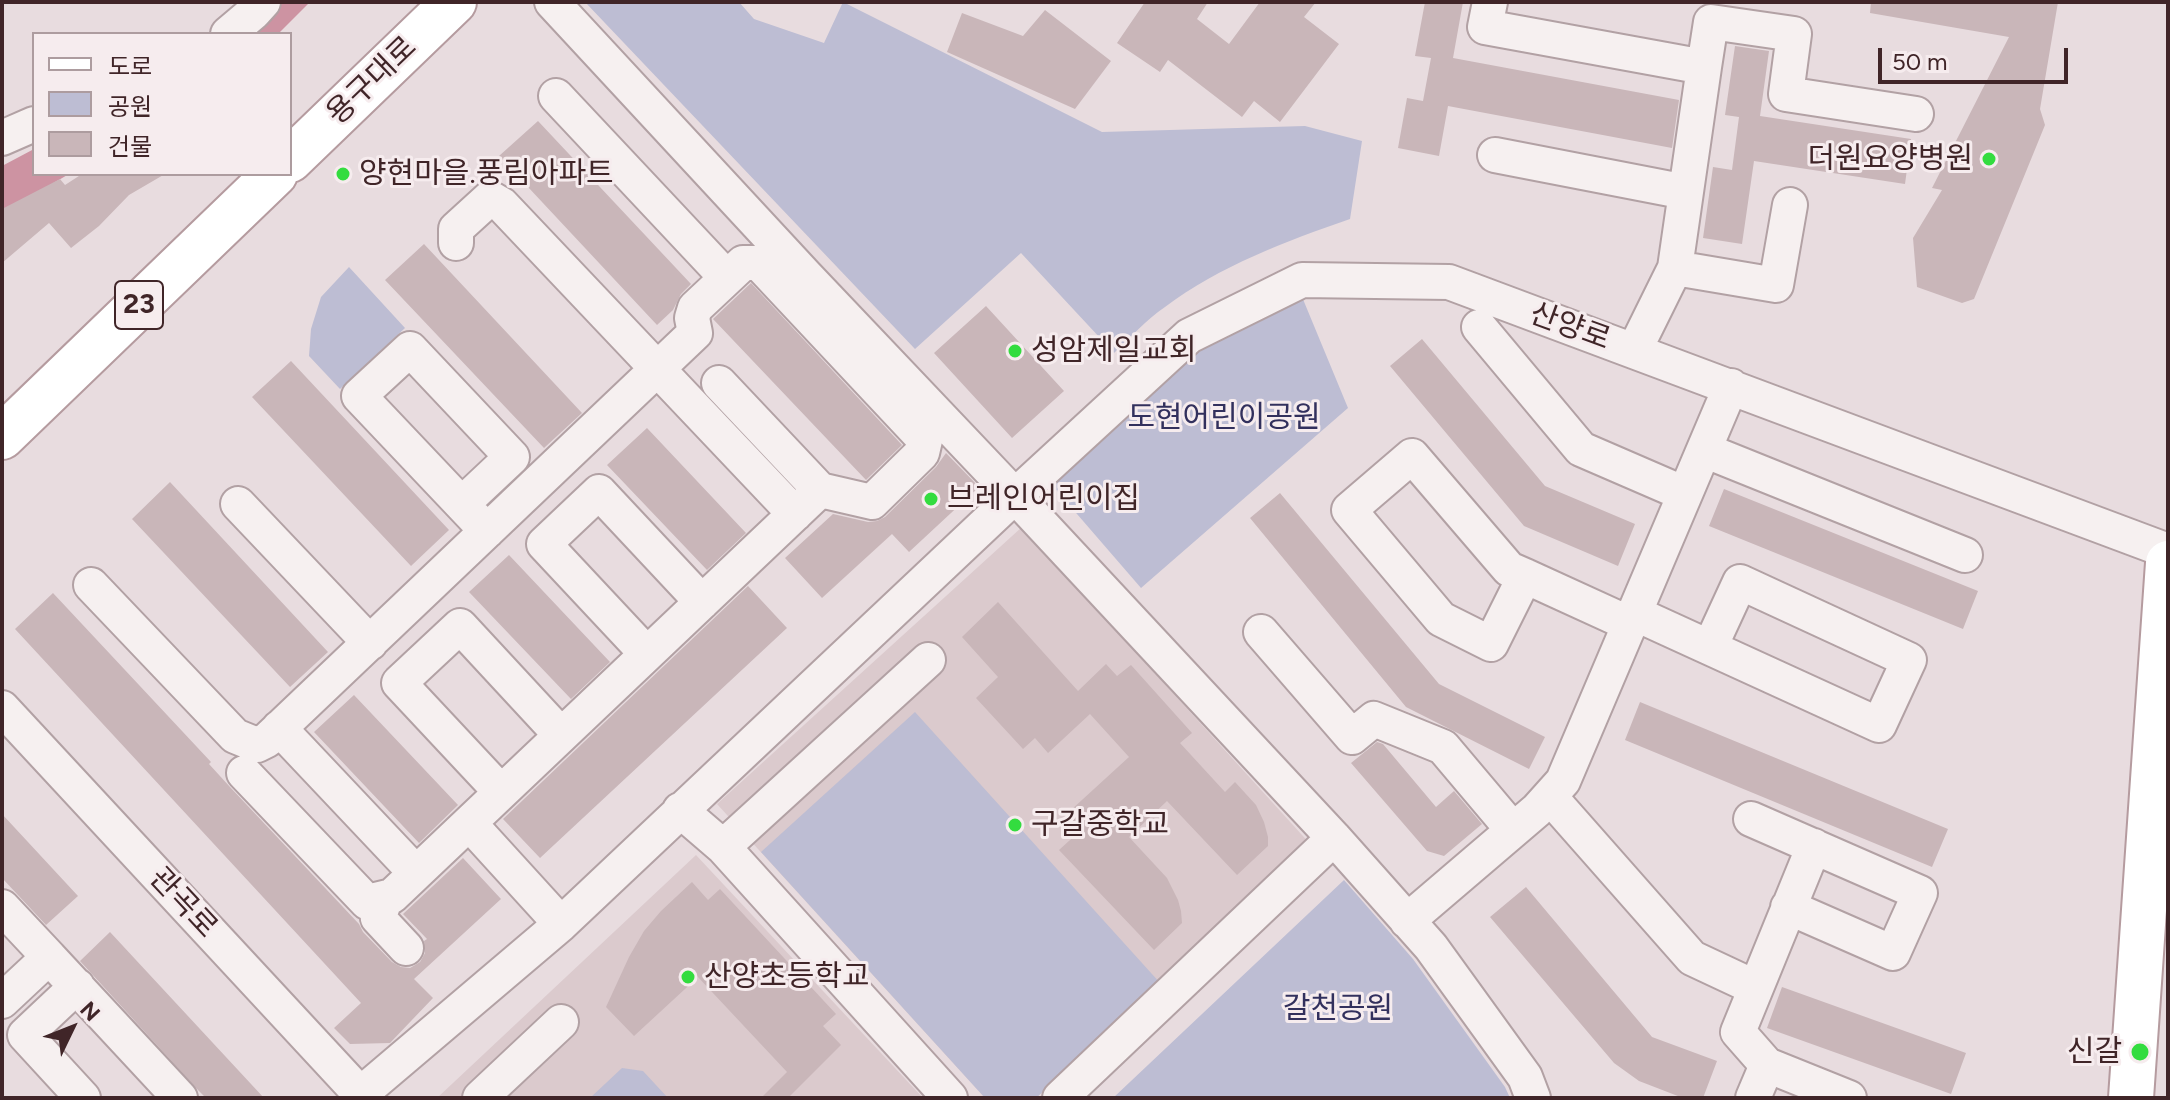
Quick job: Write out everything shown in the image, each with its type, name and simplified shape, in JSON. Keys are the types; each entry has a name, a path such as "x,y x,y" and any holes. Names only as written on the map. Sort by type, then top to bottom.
{"main road":[{"name":"용구대로","path":"292,158 454,2"},
{"name":"23","path":"3,435 273,176"},
{"path":"2131,1098 2168,563"}],"street":[{"path":"230,32 263,2"},
{"path":"552,2 1334,838 1431,947 1525,1077 1533,1098"},
{"path":"1490,2 1485,27 1704,67"},
{"path":"1634,351 1675,268 1711,22 1794,34 1786,94 1916,114"},
{"path":"556,96 727,278"},
{"path":"2,138 32,125"},
{"path":"1495,155 1686,192"},
{"path":"456,243 456,229 490,198 502,205 795,514"},
{"path":"1675,268 1776,285 1790,205"},
{"path":"91,585 235,736 257,745 267,740 695,333 692,318 695,308 743,263 759,263 925,440 922,453 872,502 820,490 719,383"},
{"name":"산양로","path":"360,1097 561,924 1189,336 1302,280 1449,282 2168,551"},
{"path":"1479,327 1581,449 1685,494"},
{"path":"462,504 512,457 410,349 359,396 487,531"},
{"path":"1407,921 1537,810 1563,781 1731,386"},
{"path":"1704,450 1965,555"},
{"path":"1525,576 1491,644 1441,619 1349,510 1412,456 1509,569 1710,647 1879,725 1909,660 1740,582 1710,647"},
{"path":"244,773 367,902 392,896 820,490"},
{"path":"647,654 544,544 599,492 702,602"},
{"path":"238,504 370,643"},
{"path":"501,792 399,683 460,626 561,735"},
{"path":"1261,632 1352,737 1374,719 1443,747 1513,830"},
{"path":"723,847 928,660"},
{"name":"관곡로","path":"2,708 360,1097"},
{"path":"279,728 416,873"},
{"path":"1550,797 1692,958 1756,988"},
{"path":"680,810 723,847 950,1098"},
{"path":"1751,819 1920,893 1893,953 1788,907"},
{"path":"469,823 561,924"},
{"path":"1060,1098 1334,838"},
{"path":"1814,846 1738,1032 1767,1065 1849,1098"},
{"path":"386,898 378,918 406,948"},
{"path":"2,907 180,1098"},
{"path":"2,1001 49,957"},
{"path":"77,986 25,1035 83,1098"},
{"path":"500,1091 561,1022"},
{"path":"1753,1098 1767,1065"}],"shaded area":[{"path":"270,2 310,2 280,32 246,32"},
{"path":"32,150 32,176 66,176 2,213 2,166"},
{"name":"구갈중학교","path":"1022,527 1312,846 1036,1098 985,1098 717,804"},
{"name":"산양초등학교","path":"696,855 923,1098 437,1098"}],"green space":[{"path":"585,2 739,2 754,19 824,43 843,2 1102,132 1305,126 1362,141 1350,219 1278,246 1208,279 1158,312 1114,353 1021,253 915,349"},
{"path":"349,267 405,328 340,389 309,356 311,329 321,297"},
{"name":"도현어린이공원","path":"1300,292 1348,408 1141,588 1045,477 1197,342"},
{"path":"915,712 1161,984 1036,1098 985,1098 761,852"},
{"name":"갈천공원","path":"1344,880 1413,959 1510,1098 1113,1098"},
{"path":"622,1068 643,1071 668,1098 590,1098"}],"building":[{"path":"1145,2 1208,2 1197,19 1229,44 1260,2 1316,2 1304,17 1339,44 1280,122 1254,101 1242,117 1168,60 1160,72 1117,43"},
{"path":"1425,2 1463,2 1453,58 1679,100 1672,148 1448,106 1439,156 1398,148 1407,98 1423,101 1431,58 1415,56"},
{"name":"더원요양병원","path":"1871,2 2058,2 2040,109 2045,125 1974,299 1962,303 1917,287 1913,238 1942,190 1932,188 2009,37 1870,13"},
{"path":"1045,10 1111,61 1075,109 947,52 962,13 1023,36"},
{"path":"1735,46 1769,51 1760,116 1911,139 1905,184 1754,161 1742,244 1703,238 1713,167 1732,170 1739,117 1725,115"},
{"path":"538,121 691,284 681,294 673,310 657,325 499,156"},
{"path":"79,176 162,176 129,195 99,226 71,248 49,223 2,263 2,209 60,179 65,185"},
{"path":"424,244 582,413 544,448 385,280"},
{"path":"751,283 902,445 866,480 713,319"},
{"path":"986,306 1064,391 1012,438 934,353"},
{"path":"1422,339 1545,486 1635,524 1618,566 1524,526 1390,366"},
{"path":"291,361 449,530 411,566 252,397"},
{"path":"647,428 746,533 707,570 607,465"},
{"path":"946,453 979,487 909,552 892,534 822,598 785,558 833,514 868,522 885,517 936,467"},
{"path":"170,482 328,652 290,687 132,519"},
{"path":"1724,489 1978,591 1963,629 1709,526"},
{"path":"1280,493 1439,684 1545,737 1529,769 1406,707 1250,518"},
{"path":"509,555 610,662 571,699 469,592"},
{"path":"748,586 787,628 540,858 503,819"},
{"path":"53,593 392,962 410,968 420,962 427,939 403,914 463,858 501,899 414,979 433,998 390,1043 350,1044 334,1028 361,1003 15,629"},
{"path":"998,602 1078,691 1106,664 1117,676 1131,665 1192,733 1180,743 1225,792 1235,782 1256,805 1264,822 1268,846 1237,875 1167,801 1129,837 1167,878 1181,911 1182,923 1154,950 1059,850 1080,831 1071,822 1077,817 1071,810 1129,757 1090,714 1048,753 1035,738 1023,749 976,698 998,677 962,637"},
{"path":"354,695 458,805 419,843 314,732"},
{"path":"1640,702 1948,829 1932,867 1625,740"},
{"path":"1377,742 1383,744 1436,807 1454,791 1482,824 1444,856 1427,851 1351,763"},
{"path":"2,814 78,896 46,925 2,878"},
{"path":"692,882 708,900 720,889 836,1014 823,1026 841,1045 788,1098 761,1098 787,1072 698,977 634,1036 606,1007 644,931"},
{"path":"1526,887 1652,1037 1717,1061 1703,1098 1683,1098 1639,1081 1614,1063 1490,917"},
{"path":"110,932 264,1098 206,1098 197,1089 80,961"},
{"path":"1782,987 1966,1053 1951,1094 1767,1028"}],"place":[{"name":"더원요양병원","path":"1989,159"},
{"name":"양현마을.풍림아파트","path":"343,174"},
{"name":"성암제일교회","path":"1015,351"},
{"name":"브레인어린이집","path":"931,499"},
{"name":"구갈중학교","path":"1015,825"},
{"name":"산양초등학교","path":"688,977"},
{"name":"신갈","path":"2140,1052"}]}
